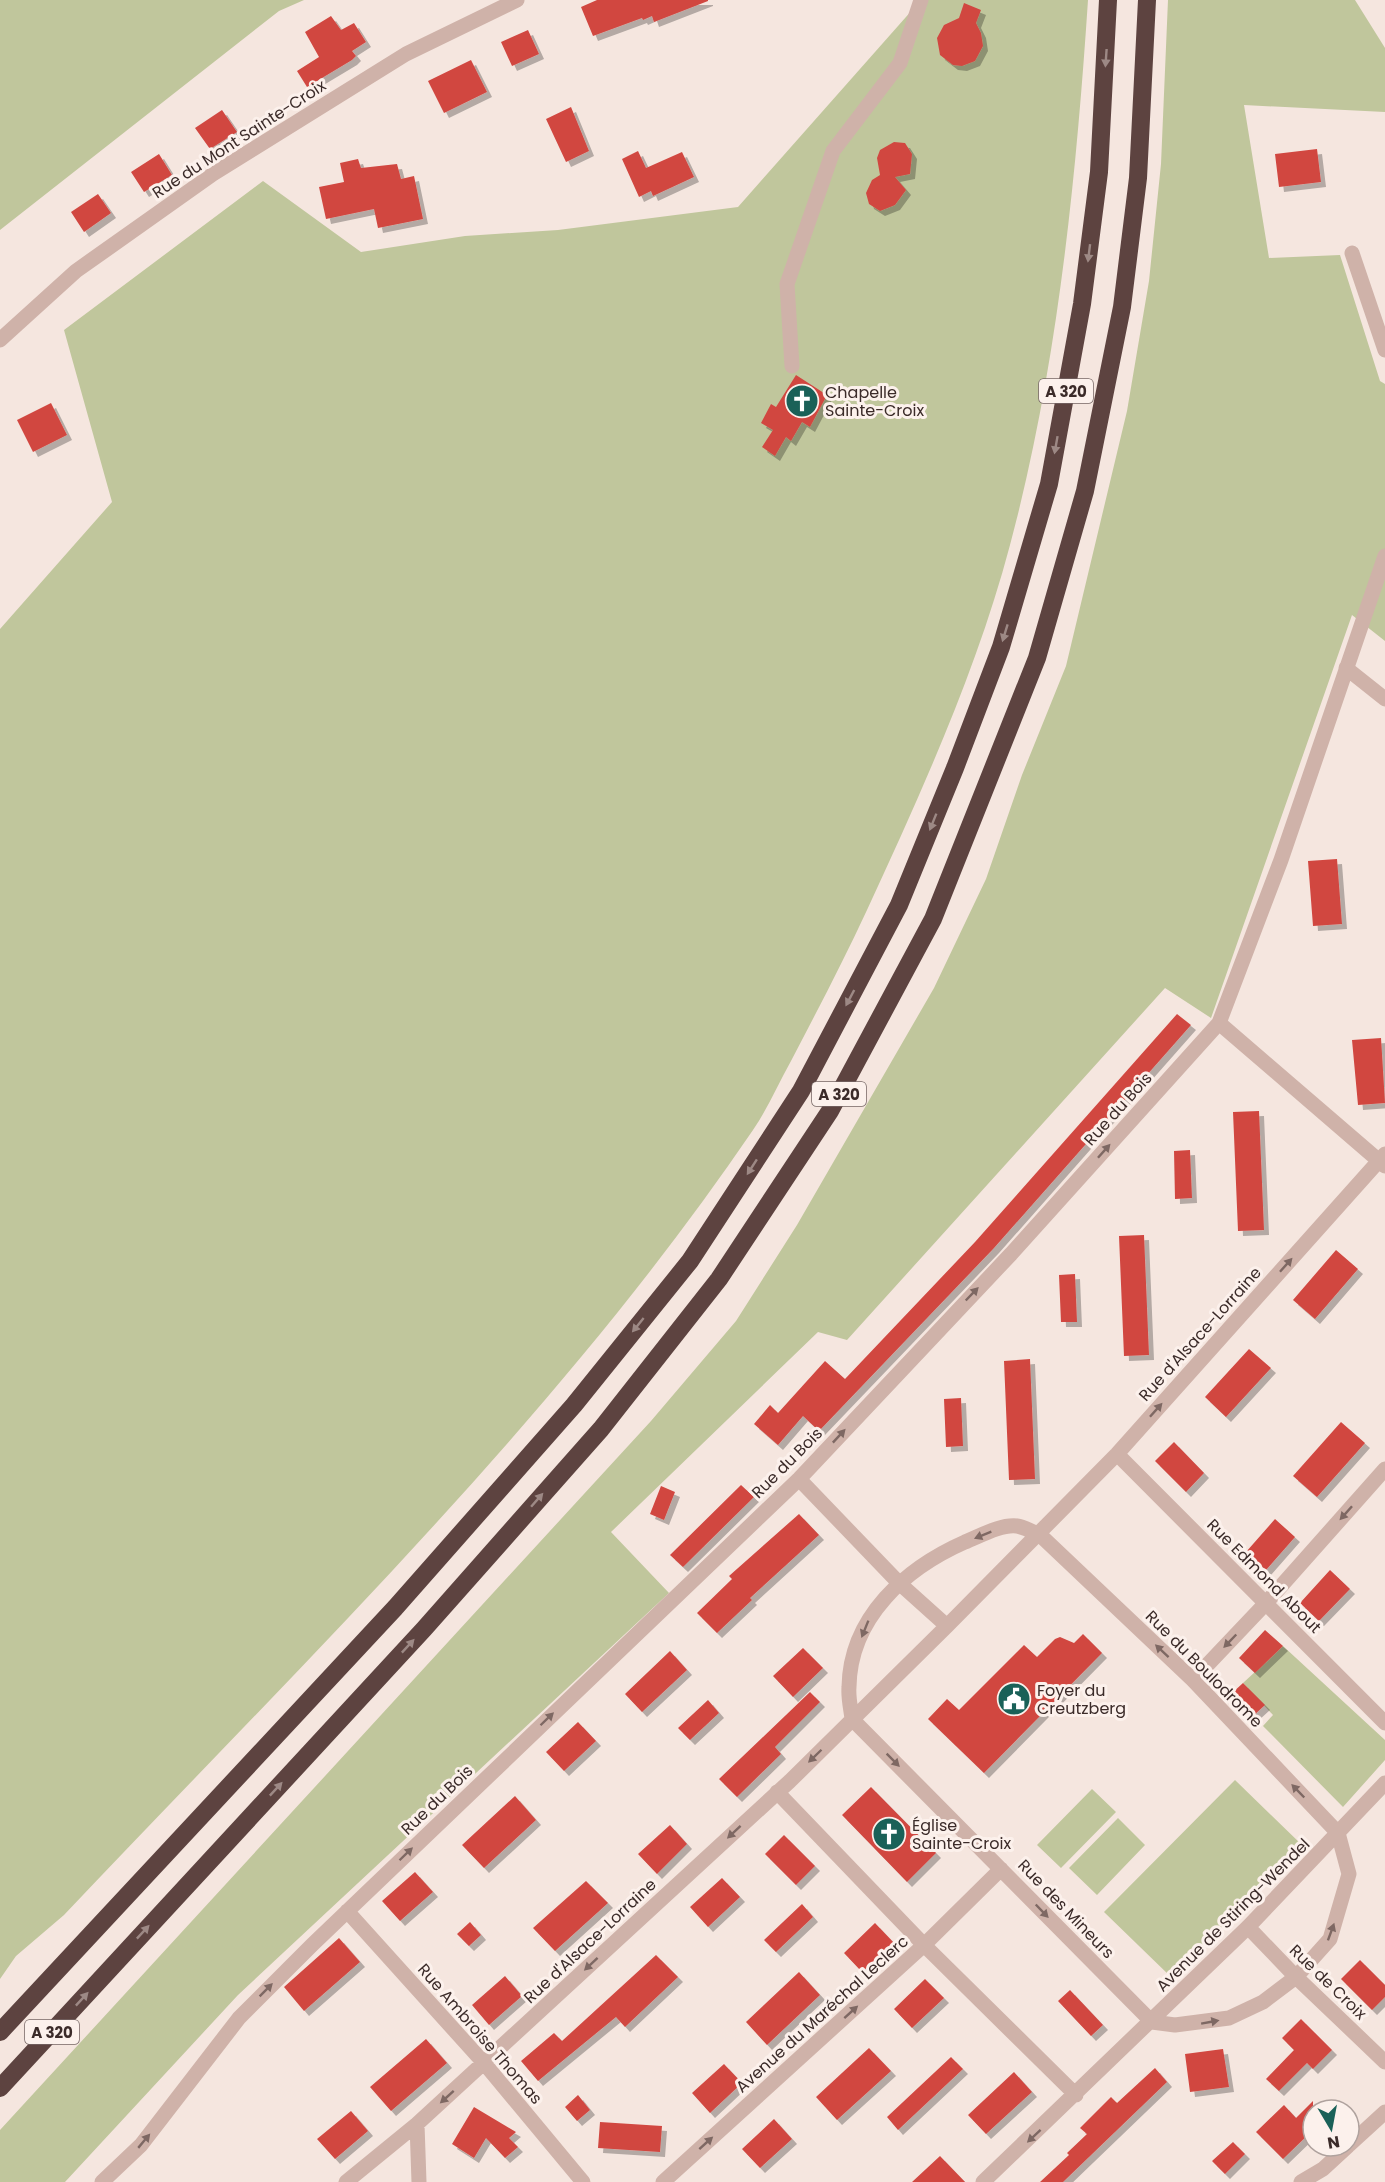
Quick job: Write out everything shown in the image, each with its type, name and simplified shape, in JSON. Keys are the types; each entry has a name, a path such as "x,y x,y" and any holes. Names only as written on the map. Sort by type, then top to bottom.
{"highway":[{"name":"A 320","path":"0,2032 395,1608 574,1406 690,1261 801,1091 899,905 955,768 1001,647 1049,484 1082,304 1099,172 1108,0"},
{"name":"A 320","path":"0,2088 424,1629 601,1429 719,1279 830,1111 933,919 1037,658 1076,525 1122,307 1138,178 1147,0"}],"street":[{"name":"Rue du Mont Sainte-Croix","path":"0,340 76,270 213,174 406,54 517,0"},
{"path":"792,366 788,284 833,151 900,63 921,0"},
{"path":"1352,253 1385,350"},
{"name":"Rue du Bois","path":"102,2182 141,2145 239,2018 347,1911 799,1479 1011,1254 1219,1023 1281,860 1385,556"},
{"path":"1346,668 1385,699"},
{"path":"1219,1023 1383,1160"},
{"name":"Rue d'Alsace-Lorraine","path":"346,2182 417,2124 777,1792 947,1626 1117,1454 1383,1160"},
{"name":"Rue Edmond About","path":"1117,1454 1385,1723"},
{"path":"1193,1680 1266,1603 1385,1469"},
{"path":"799,1479 898,1582 947,1626"},
{"path":"852,1719 849,1687 854,1654 870,1615 898,1582 939,1553 991,1531 1016,1526 1039,1534"},
{"name":"Rue du Boulodrome","path":"1039,1534 1193,1680 1338,1833"},
{"name":"Rue des Mineurs","path":"852,1719 1152,2022"},
{"name":"Avenue de Stiring-Wendel","path":"983,2182 1152,2022 1248,1927 1385,1783"},
{"path":"777,1792 924,1945 1076,2095"},
{"path":"1152,2022 1175,2025 1229,2018 1263,2002 1296,1977 1330,1939 1349,1874 1338,1833"},
{"name":"Avenue du Maréchal Leclerc","path":"663,2182 924,1945 1001,1869"},
{"name":"Rue Ambroise Thomas","path":"347,1911 484,2063 583,2182"},
{"name":"Rue de Croix","path":"1248,1927 1296,1977 1385,2062"},
{"path":"1361,2134 1385,2112"},
{"path":"417,2124 419,2182"},
{"path":"1301,2182 1323,2169 1335,2158"}],"green space":[{"path":"0,0 304,0 279,11 0,230"},
{"path":"921,0 1088,0 1077,137 1062,274 1040,411 1010,545 997,592 964,685 927,776 867,910 830,986 758,1122 677,1236 597,1338 425,1536 64,1915 16,1956 0,1979 0,629 112,502 64,330 263,181 361,252 465,236 558,230 738,207"},
{"path":"1168,0 1355,0 1385,48 1385,112 1244,105 1269,258 1340,255 1380,381 1385,384 1385,641 1352,615 1211,1018 1165,988 847,1340 818,1332 611,1532 669,1593 238,1995 65,2182 0,2182 0,2130 651,1421 736,1321 797,1225 934,988 986,879 1022,775 1066,666 1127,411 1149,281 1161,164"},
{"path":"1283,1646 1385,1740 1385,1760 1343,1807 1263,1726 1273,1715 1243,1683"},
{"path":"1235,1780 1302,1845 1172,1978 1104,1912"},
{"path":"1092,1789 1116,1812 1061,1868 1037,1845"},
{"path":"1118,1818 1145,1845 1097,1895 1069,1868"}],"building":[{"path":"597,0 708,1 654,22 652,16 643,20 642,18 593,36 581,7"},
{"path":"964,3 981,10 976,23 981,33 983,46 975,61 962,66 953,65 940,55 937,38 944,25 959,18"},
{"path":"331,16 341,30 354,23 366,42 352,51 356,56 352,60 307,87 297,71 319,57 305,32"},
{"path":"528,30 539,54 512,66 501,42"},
{"path":"471,60 487,92 444,113 428,81"},
{"path":"571,107 589,151 566,162 546,119"},
{"path":"222,110 237,132 210,149 195,128"},
{"path":"894,142 905,143 912,154 910,174 895,177 906,190 895,205 880,211 869,204 866,193 872,180 880,175 877,158 880,150"},
{"path":"1317,149 1321,182 1279,187 1275,154"},
{"path":"638,151 646,168 682,152 694,177 653,196 651,191 639,197 622,159"},
{"path":"159,154 172,175 144,192 131,172"},
{"path":"358,159 361,168 397,164 401,179 414,176 423,219 378,228 374,209 326,219 319,187 344,182 340,163"},
{"path":"98,194 111,213 84,232 71,212"},
{"path":"796,375 827,395 810,427 802,422 791,441 786,437 775,456 762,447 773,430 761,423 771,404 776,407"},
{"path":"51,403 67,435 33,452 17,420"},
{"path":"1337,859 1342,924 1313,926 1308,861"},
{"path":"1177,1014 1191,1025 994,1248 819,1431 803,1416 778,1445 754,1424 770,1405 778,1413 825,1361 845,1379 975,1242"},
{"path":"1381,1038 1385,1103 1358,1105 1352,1040"},
{"path":"1259,1111 1264,1230 1238,1231 1233,1112"},
{"path":"1190,1150 1192,1198 1175,1199 1174,1151"},
{"path":"1144,1235 1149,1355 1124,1356 1119,1236"},
{"path":"1336,1250 1358,1269 1315,1319 1293,1300"},
{"path":"1075,1274 1077,1322 1061,1322 1059,1275"},
{"path":"1249,1349 1271,1368 1226,1417 1205,1397"},
{"path":"1030,1359 1035,1479 1009,1480 1004,1361"},
{"path":"961,1398 963,1446 946,1447 944,1399"},
{"path":"1341,1422 1365,1443 1317,1497 1293,1476"},
{"path":"1174,1442 1204,1473 1186,1492 1155,1461"},
{"path":"741,1485 754,1497 683,1567 670,1555"},
{"path":"661,1486 675,1492 664,1520 650,1514"},
{"path":"799,1514 819,1535 750,1598 752,1600 717,1633 697,1613 732,1579 729,1576"},
{"path":"1275,1519 1295,1537 1266,1570 1246,1552"},
{"path":"1330,1570 1350,1589 1319,1621 1300,1603"},
{"path":"1265,1630 1283,1646 1255,1673 1239,1658"},
{"path":"1083,1634 1102,1653 984,1773 928,1719 947,1699 959,1710 1024,1645 1037,1657 1055,1639 1060,1637 1074,1643"},
{"path":"803,1648 823,1668 793,1697 773,1676"},
{"path":"670,1651 687,1670 642,1712 625,1694"},
{"path":"1243,1683 1265,1705 1253,1716 1231,1694"},
{"path":"810,1692 820,1702 775,1747 781,1754 737,1797 719,1779"},
{"path":"708,1700 719,1713 690,1740 678,1728"},
{"path":"578,1722 596,1741 564,1771 546,1752"},
{"name":"Église Sainte-Croix","path":"871,1787 936,1853 907,1882 842,1815"},
{"path":"515,1796 536,1820 484,1868 462,1845"},
{"path":"670,1825 687,1844 657,1874 638,1854"},
{"path":"784,1835 815,1866 796,1885 765,1854"},
{"path":"415,1872 433,1892 400,1921 382,1901"},
{"path":"722,1878 740,1897 708,1927 690,1907"},
{"path":"586,1881 608,1903 555,1951 533,1928"},
{"path":"802,1904 813,1917 776,1952 764,1940"},
{"path":"470,1922 481,1935 469,1946 457,1934"},
{"path":"875,1923 894,1943 862,1972 844,1953"},
{"path":"339,1938 360,1962 304,2011 284,1987"},
{"path":"656,1955 678,1977 625,2027 616,2017 538,2081 521,2061 554,2033 562,2041"},
{"path":"1360,1960 1385,1985 1385,1997 1372,2010 1341,1979"},
{"path":"799,1972 820,1995 767,2045 746,2022"},
{"path":"505,1976 522,1996 489,2025 472,2005"},
{"path":"925,1979 944,1998 912,2028 894,2009"},
{"path":"1070,1990 1103,2025 1091,2036 1058,2001"},
{"path":"1301,2019 1332,2050 1313,2069 1307,2063 1279,2091 1266,2079 1294,2050 1282,2038"},
{"path":"426,2039 447,2063 391,2111 370,2087"},
{"path":"869,2048 891,2071 837,2120 816,2097"},
{"path":"1223,2049 1229,2087 1190,2092 1185,2054"},
{"path":"951,2057 963,2069 898,2130 887,2117"},
{"path":"724,2064 742,2083 710,2113 692,2093"},
{"path":"1155,2068 1167,2082 1063,2182 1040,2182 1069,2155 1067,2153 1087,2134 1080,2128 1111,2097 1117,2103"},
{"path":"1014,2072 1032,2092 986,2134 968,2115"},
{"path":"578,2095 590,2110 577,2121 565,2107"},
{"path":"1284,2105 1296,2118 1301,2113 1301,2142 1283,2159 1256,2132"},
{"path":"474,2107 516,2132 509,2138 518,2147 505,2158 486,2138 474,2158 452,2144"},
{"path":"351,2111 368,2131 335,2159 317,2139"},
{"path":"774,2119 792,2139 760,2168 742,2149"},
{"path":"600,2122 662,2126 660,2152 598,2148"},
{"path":"1233,2142 1245,2154 1225,2174 1212,2161"},
{"path":"940,2156 965,2182 912,2182"}],"place":[{"name":"Chapelle Sainte-Croix","path":"802,401"},
{"name":"Foyer du Creutzberg","path":"1014,1699"},
{"name":"Église Sainte-Croix","path":"889,1834"}]}
